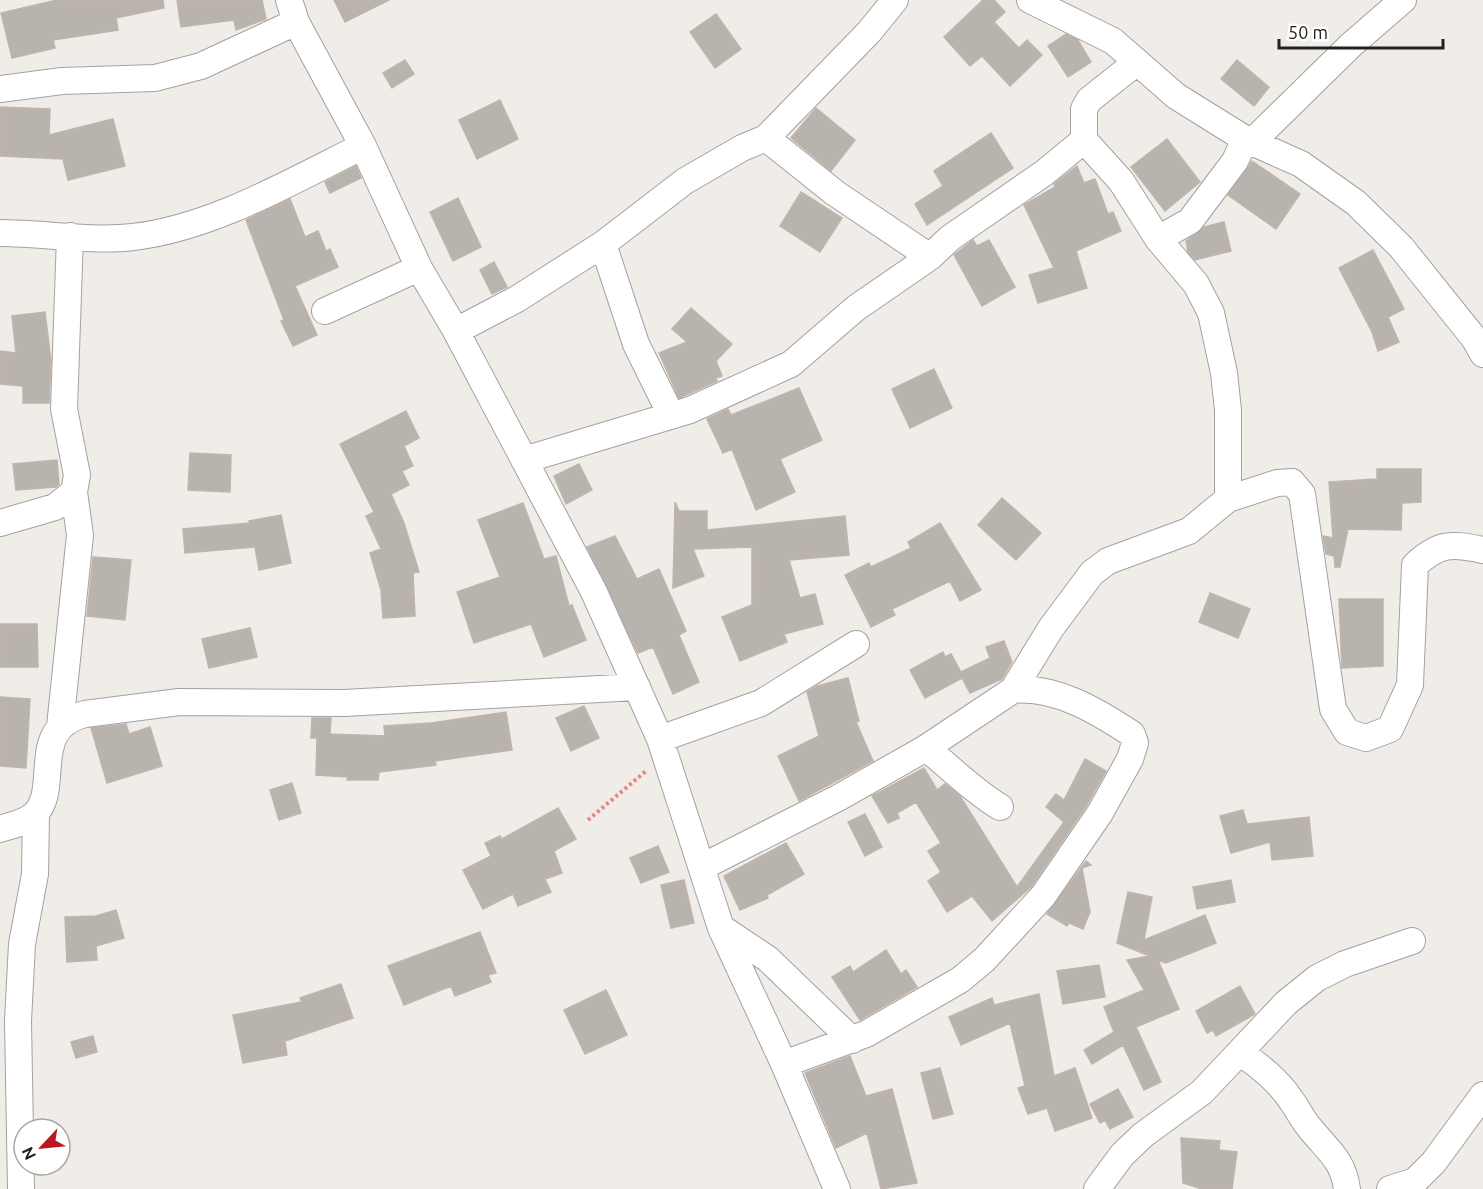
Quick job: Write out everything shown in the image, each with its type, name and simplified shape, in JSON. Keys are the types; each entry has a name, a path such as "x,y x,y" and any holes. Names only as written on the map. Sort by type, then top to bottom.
{"street":[{"path":"456,331 517,299 603,244 685,181 742,148 766,138 869,32 894,0"},
{"path":"1030,0 1113,41 1176,96 1249,140 1301,164 1356,203 1401,247 1474,338 1483,354"},
{"path":"1158,239 1190,221 1249,140 1403,0"},
{"path":"0,89 62,81 106,82 155,78 201,66 293,11 363,146 419,268 456,331 594,592 663,747 721,928 784,1064 837,1189"},
{"path":"1137,62 1089,100 1084,109 1084,140 1121,181 1158,239 1196,284 1211,313 1219,342 1228,410 1228,499"},
{"path":"766,138 834,193 930,257"},
{"path":"524,460 705,404 791,364 856,308 930,257 950,238 1044,173 1084,140"},
{"path":"0,233 131,238 173,230 258,198 363,146"},
{"path":"21,1189 18,1021 22,944 35,874 36,814 44,797 48,754 60,726 80,535 74,492 77,475 64,409 70,236"},
{"path":"603,244 636,344 671,415"},
{"path":"325,311 419,268"},
{"path":"702,867 838,798 926,748 1013,690 1051,628 1092,573 1108,561 1189,531 1228,499 1277,483 1292,482 1302,494 1333,710 1347,732 1366,738 1390,729 1410,685 1415,565 1432,550 1456,544 1483,550"},
{"path":"0,523 55,507 74,492"},
{"path":"663,747 761,703 856,644"},
{"path":"60,726 71,718 85,714 179,702 344,703 637,687"},
{"path":"784,1064 852,1040 960,980 984,960 1043,896 1100,813 1130,759 1135,743 1132,734 1077,703 1033,688 1013,690"},
{"path":"926,748 958,773 979,795 1000,807"},
{"path":"0,828 23,822 36,814"},
{"path":"721,928 768,959 852,1040"},
{"path":"1097,1189 1122,1155 1143,1135 1202,1092 1286,1003 1317,978 1345,964 1412,941"},
{"path":"1240,1052 1269,1074 1290,1098 1307,1125 1340,1163 1345,1172 1347,1189"},
{"path":"1390,1189 1415,1181 1434,1162 1483,1095"}],"path":[{"path":"588,820 663,747"}],"building":[{"path":"57,0 163,0 164,8 116,18 118,30 53,40 55,48 12,58 1,13"},
{"path":"177,0 262,0 266,19 236,30 234,20 181,27"},
{"path":"334,0 389,0 345,22"},
{"path":"983,0 994,0 1005,12 994,22 1019,48 1027,40 1042,55 1010,86 982,56 970,66 944,37"},
{"path":"716,14 741,49 715,68 690,32"},
{"path":"1066,34 1078,40 1091,62 1068,77 1048,46"},
{"path":"405,60 414,74 392,88 383,73"},
{"path":"1237,60 1269,87 1254,106 1221,79"},
{"path":"500,100 518,139 477,159 459,120"},
{"path":"0,107 50,109 49,135 113,119 125,166 68,180 63,159 0,156"},
{"path":"816,108 855,140 831,171 791,138"},
{"path":"991,133 1013,168 927,225 915,204 943,186 934,171"},
{"path":"1167,139 1200,182 1165,211 1131,167"},
{"path":"1252,161 1300,194 1276,229 1228,195"},
{"path":"356,166 361,178 330,193 325,182"},
{"path":"1077,166 1084,183 1095,179 1108,214 1113,212 1121,231 1076,251 1087,288 1038,303 1029,275 1054,268 1024,205 1055,187 1054,184"},
{"path":"801,192 842,218 820,252 780,226"},
{"path":"458,198 481,247 453,261 430,212"},
{"path":"290,199 305,237 318,231 326,251 330,249 338,267 295,286 317,335 293,346 281,321 284,320 246,220"},
{"path":"1224,222 1231,251 1195,260 1188,252 1186,241 1204,227"},
{"path":"973,240 977,246 989,240 1015,287 982,306 954,255"},
{"path":"1373,250 1404,309 1388,317 1399,342 1378,351 1372,332 1339,268"},
{"path":"494,262 507,287 492,294 480,270"},
{"path":"691,308 732,344 716,361 722,376 716,378 717,381 679,398 659,353 687,342 672,329"},
{"path":"45,312 51,361 49,403 23,403 23,386 0,384 0,351 16,353 12,316"},
{"path":"934,369 952,408 910,428 892,389"},
{"path":"799,388 822,440 780,459 795,492 756,510 732,449 723,453 707,419 728,409 731,415"},
{"path":"406,411 419,438 404,446 413,466 402,471 409,485 391,494 404,523 419,572 413,573 415,616 383,618 381,590 370,553 381,549 366,516 374,512 340,444"},
{"path":"190,453 231,455 230,492 188,490"},
{"path":"57,460 59,484 56,487 16,490 13,464"},
{"path":"579,464 592,490 566,504 554,476"},
{"path":"1377,469 1421,469 1421,502 1402,503 1401,530 1348,529 1340,567 1335,567 1334,556 1326,554 1323,536 1333,538 1329,482 1377,479"},
{"path":"1002,498 1041,533 1016,560 978,525"},
{"path":"675,502 679,511 707,511 707,530 845,516 849,555 789,560 800,598 815,594 823,624 784,634 787,642 740,661 722,617 752,605 752,547 693,549 704,576 673,588"},
{"path":"523,503 544,559 556,556 569,606 572,605 586,640 544,657 531,624 474,643 457,592 500,577 478,520"},
{"path":"281,515 291,563 259,570 255,547 185,553 183,529 250,523 249,521"},
{"path":"940,523 981,590 960,601 950,581 892,609 895,615 871,627 845,575 869,563 871,567 911,548 908,542"},
{"path":"615,536 637,579 659,569 686,631 679,635 699,682 673,694 653,647 638,653 587,547"},
{"path":"93,557 131,560 125,620 87,616"},
{"path":"1210,593 1250,609 1238,638 1199,622"},
{"path":"1339,599 1383,599 1383,666 1342,668"},
{"path":"0,624 37,624 38,667 0,667"},
{"path":"250,628 257,657 209,668 202,639"},
{"path":"1004,641 1012,662 1002,679 970,693 962,678 925,698 910,670 943,652 945,657 951,654 961,672 990,658 986,647"},
{"path":"848,678 859,721 856,722 873,761 799,801 778,756 819,736 807,692 817,686"},
{"path":"0,697 30,699 26,768 0,766"},
{"path":"584,706 599,738 571,751 556,718"},
{"path":"506,712 512,750 435,761 436,765 379,772 378,780 347,780 348,777 316,775 317,738 311,738 312,718 331,718 330,734 385,736 384,726 431,723"},
{"path":"126,724 129,734 150,727 162,766 107,783 91,728"},
{"path":"1085,759 1106,771 1087,805 1031,887 992,921 972,896 947,912 928,881 941,872 928,851 941,843 916,802 897,813 899,818 888,823 872,796 924,768 937,790 945,784 960,796 1017,887 1064,822 1046,807 1056,794 1064,800"},
{"path":"292,783 301,813 279,820 270,790"},
{"path":"558,808 576,839 554,851 562,873 545,879 551,892 518,906 513,894 483,909 463,870 491,856 485,843 500,836 502,839"},
{"path":"1243,810 1247,824 1309,817 1313,856 1272,860 1270,842 1231,853 1220,816"},
{"path":"865,814 882,847 865,856 848,822"},
{"path":"786,843 804,874 767,895 768,898 740,910 724,876"},
{"path":"658,846 669,872 641,883 630,858"},
{"path":"1086,861 1091,865 1082,868 1090,912 1083,929 1069,923 1067,926 1047,914"},
{"path":"684,880 694,923 671,928 661,885"},
{"path":"1231,880 1235,902 1197,909 1193,887"},
{"path":"1128,892 1152,897 1144,940 1205,915 1216,943 1166,963 1158,960 1179,1009 1136,1027 1161,1082 1144,1090 1123,1045 1092,1064 1084,1050 1114,1032 1104,1007 1144,990 1127,960 1150,956 1117,943"},
{"path":"116,910 124,938 96,946 97,960 67,962 65,917 96,916"},
{"path":"480,932 496,973 488,975 491,982 455,996 451,986 404,1005 388,966"},
{"path":"886,950 901,974 906,970 917,987 860,1020 832,977 850,966 853,972"},
{"path":"1099,965 1105,997 1063,1004 1057,971"},
{"path":"341,984 353,1018 285,1041 287,1055 243,1063 233,1015 302,1002 300,998"},
{"path":"1240,986 1255,1014 1216,1036 1213,1030 1207,1033 1196,1011"},
{"path":"606,990 627,1035 585,1054 564,1010"},
{"path":"1039,994 1054,1076 1075,1068 1092,1118 1055,1131 1047,1108 1028,1114 1018,1088 1025,1086 1010,1023 961,1045 949,1017 992,998 994,1005"},
{"path":"93,1036 97,1052 76,1058 71,1042"},
{"path":"850,1056 866,1096 892,1089 917,1183 881,1189 867,1133 836,1148 805,1073"},
{"path":"940,1068 953,1114 933,1119 921,1073"},
{"path":"1118,1089 1133,1117 1110,1129 1105,1120 1100,1123 1090,1104"},
{"path":"1181,1138 1220,1141 1219,1150 1237,1152 1232,1189 1202,1189 1183,1183"}]}
